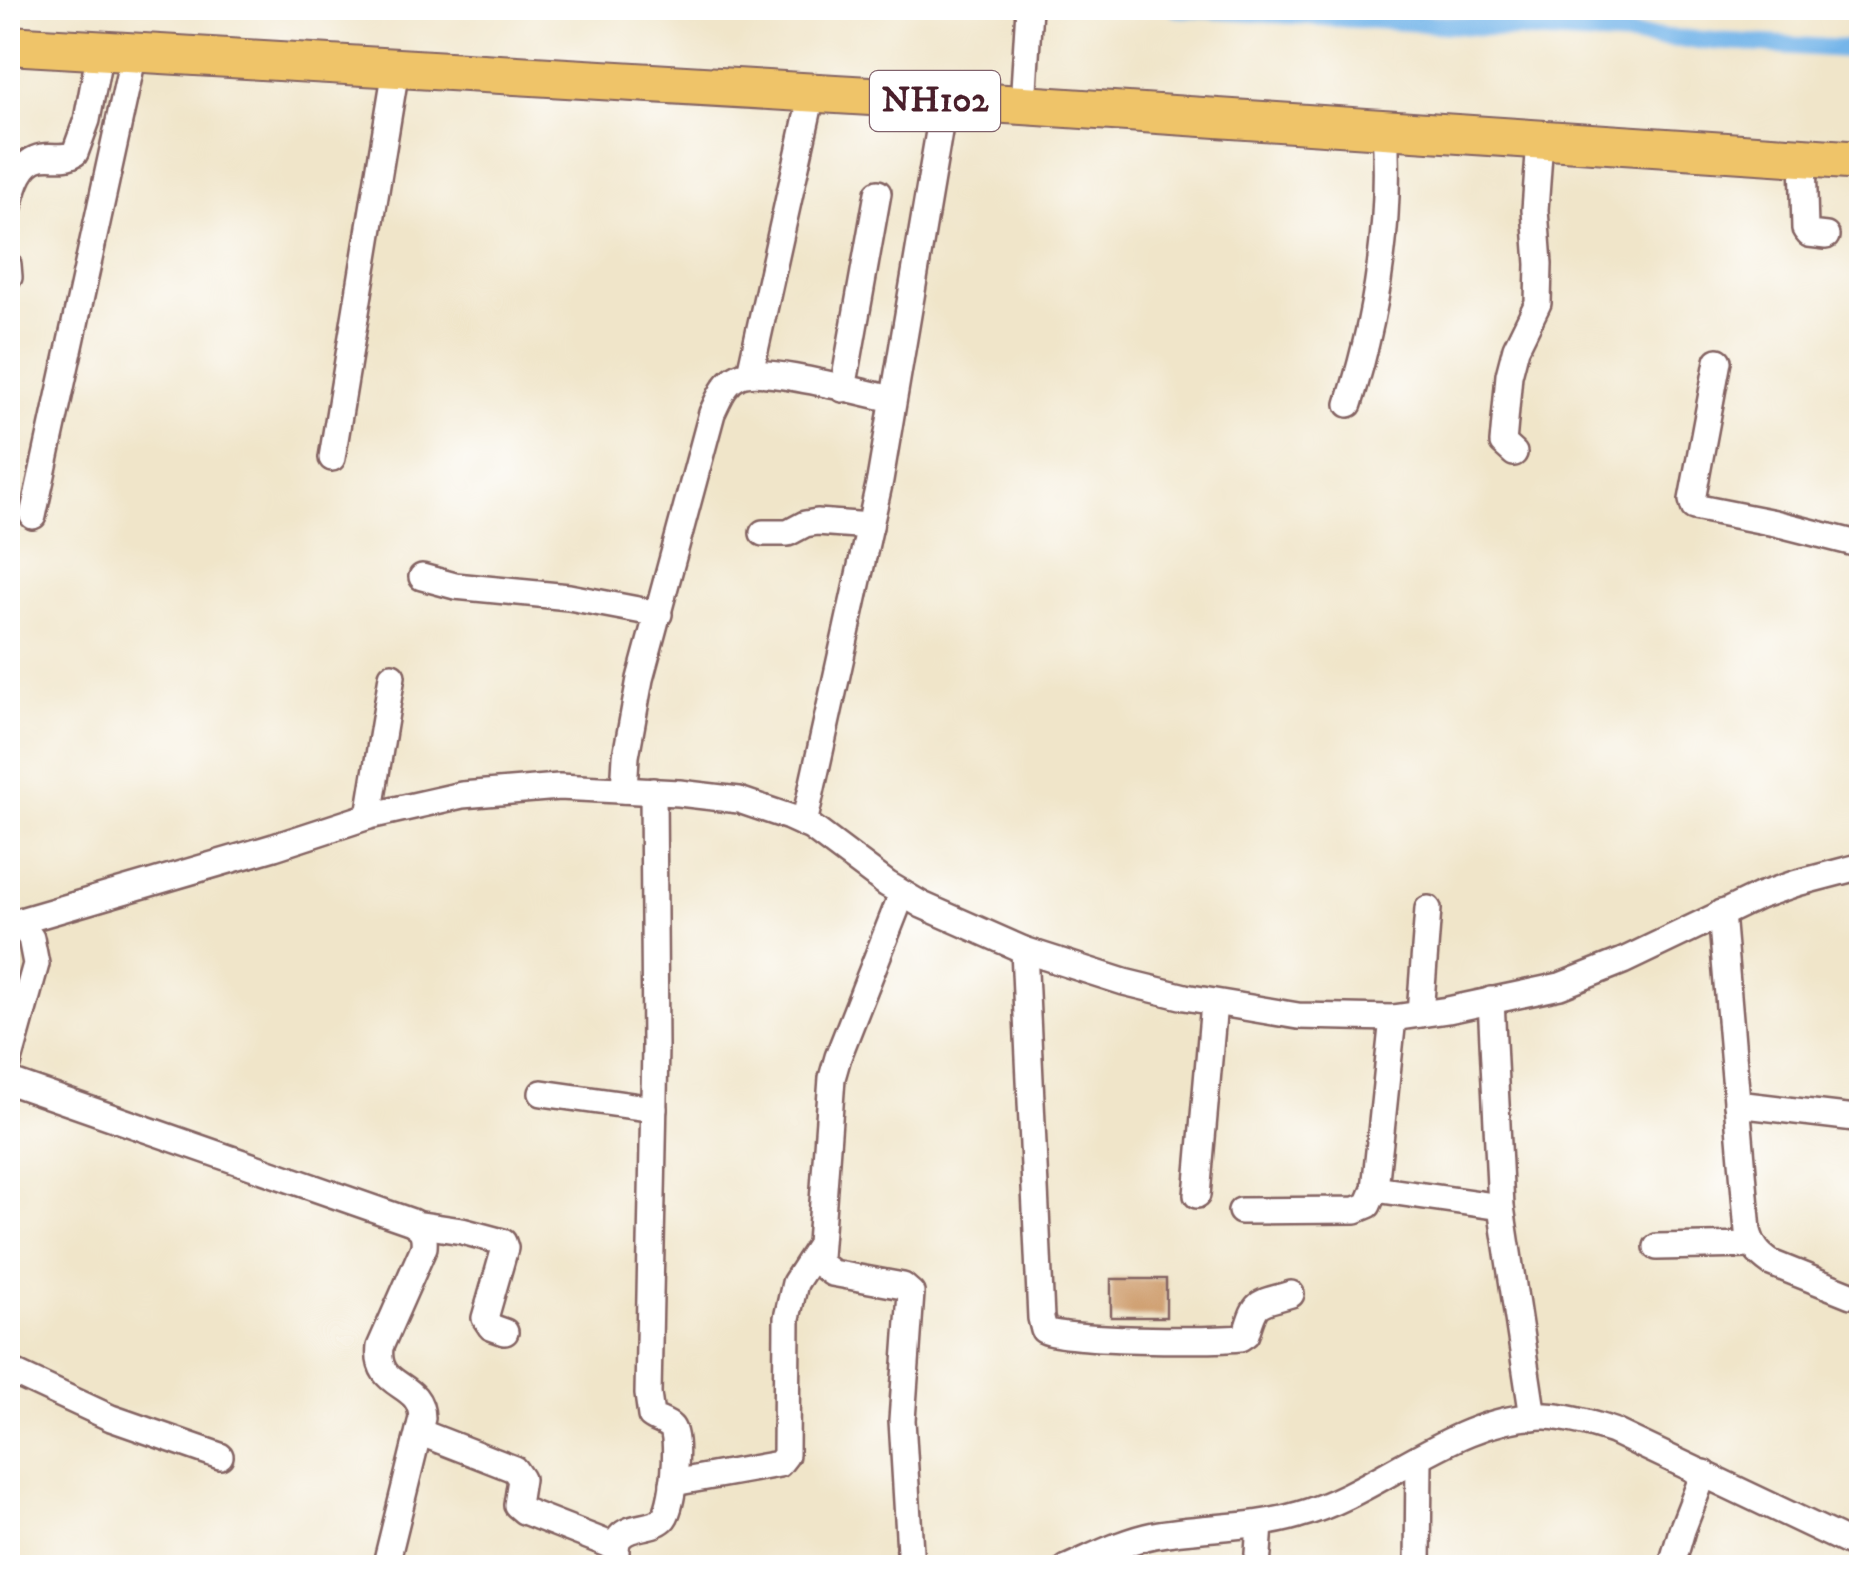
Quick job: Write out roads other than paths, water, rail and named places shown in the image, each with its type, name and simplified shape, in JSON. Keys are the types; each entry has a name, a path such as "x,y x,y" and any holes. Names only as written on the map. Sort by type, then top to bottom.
{"highway":[{"name":"NH102","path":"8,45 1022,105 1862,161"}],"street":[{"path":"1022,105 1029,17"},
{"path":"8,211 14,185 30,162 40,157 76,154 117,52"},
{"path":"33,516 117,52"},
{"path":"332,458 396,69"},
{"path":"750,373 812,94"},
{"path":"804,824 870,526 944,102"},
{"path":"1349,404 1380,280 1386,200 1385,129"},
{"path":"1514,453 1503,437 1516,348 1538,303 1535,210 1540,140"},
{"path":"1802,158 1805,229 1810,234 1826,236"},
{"path":"843,389 878,193"},
{"path":"8,265 9,277"},
{"path":"1718,360 1692,500 1694,508 1862,545"},
{"path":"624,790 631,719 712,413 725,386 750,373 893,398"},
{"path":"763,534 788,534 817,522 870,526"},
{"path":"422,577 455,586 569,597 658,614"},
{"path":"369,816 392,676"},
{"path":"9,924 369,816 462,796 560,786 653,791 739,800 764,807 804,824 902,894 1024,950 1124,982 1214,1003 1298,1016 1394,1018 1528,994 1581,979 1721,913 1784,888 1862,866"},
{"path":"418,1432 514,1469 521,1480 517,1506 616,1558 618,1539 624,1533 666,1516 673,1483 674,1430 649,1411 654,1109 653,791"},
{"path":"902,894 832,1078 819,1246 820,1264 832,1274 903,1286 911,1292 902,1420 911,1568"},
{"path":"1420,1014 1428,909"},
{"path":"1721,913 1752,1245 1771,1262 1851,1295"},
{"path":"8,1066 36,964 32,938 25,930 9,924"},
{"path":"1024,950 1044,1330 1096,1337 1240,1338 1246,1334 1253,1309 1291,1294"},
{"path":"1490,1000 1501,1207 1533,1417"},
{"path":"1197,1195 1214,1003"},
{"path":"1241,1211 1356,1210 1368,1204 1375,1189 1394,1018"},
{"path":"8,1081 416,1224 502,1242 505,1248 485,1318 491,1328 504,1332"},
{"path":"542,1094 654,1109"},
{"path":"1738,1104 1862,1116"},
{"path":"1375,1189 1501,1207"},
{"path":"385,1568 422,1405 414,1394 389,1380 381,1370 380,1347 424,1247 425,1237 416,1224"},
{"path":"1657,1247 1752,1245"},
{"path":"673,1483 782,1462 786,1448 787,1318 796,1283 819,1246"},
{"path":"8,1370 110,1418 220,1456"},
{"path":"1068,1568 1150,1536 1260,1524 1304,1514 1478,1428 1508,1419 1547,1416 1613,1430 1862,1548"},
{"path":"1418,1458 1418,1568"},
{"path":"1672,1568 1704,1474"},
{"path":"1257,1568 1260,1524"}],"waterway":[{"path":"1176,8 1862,50"}]}
